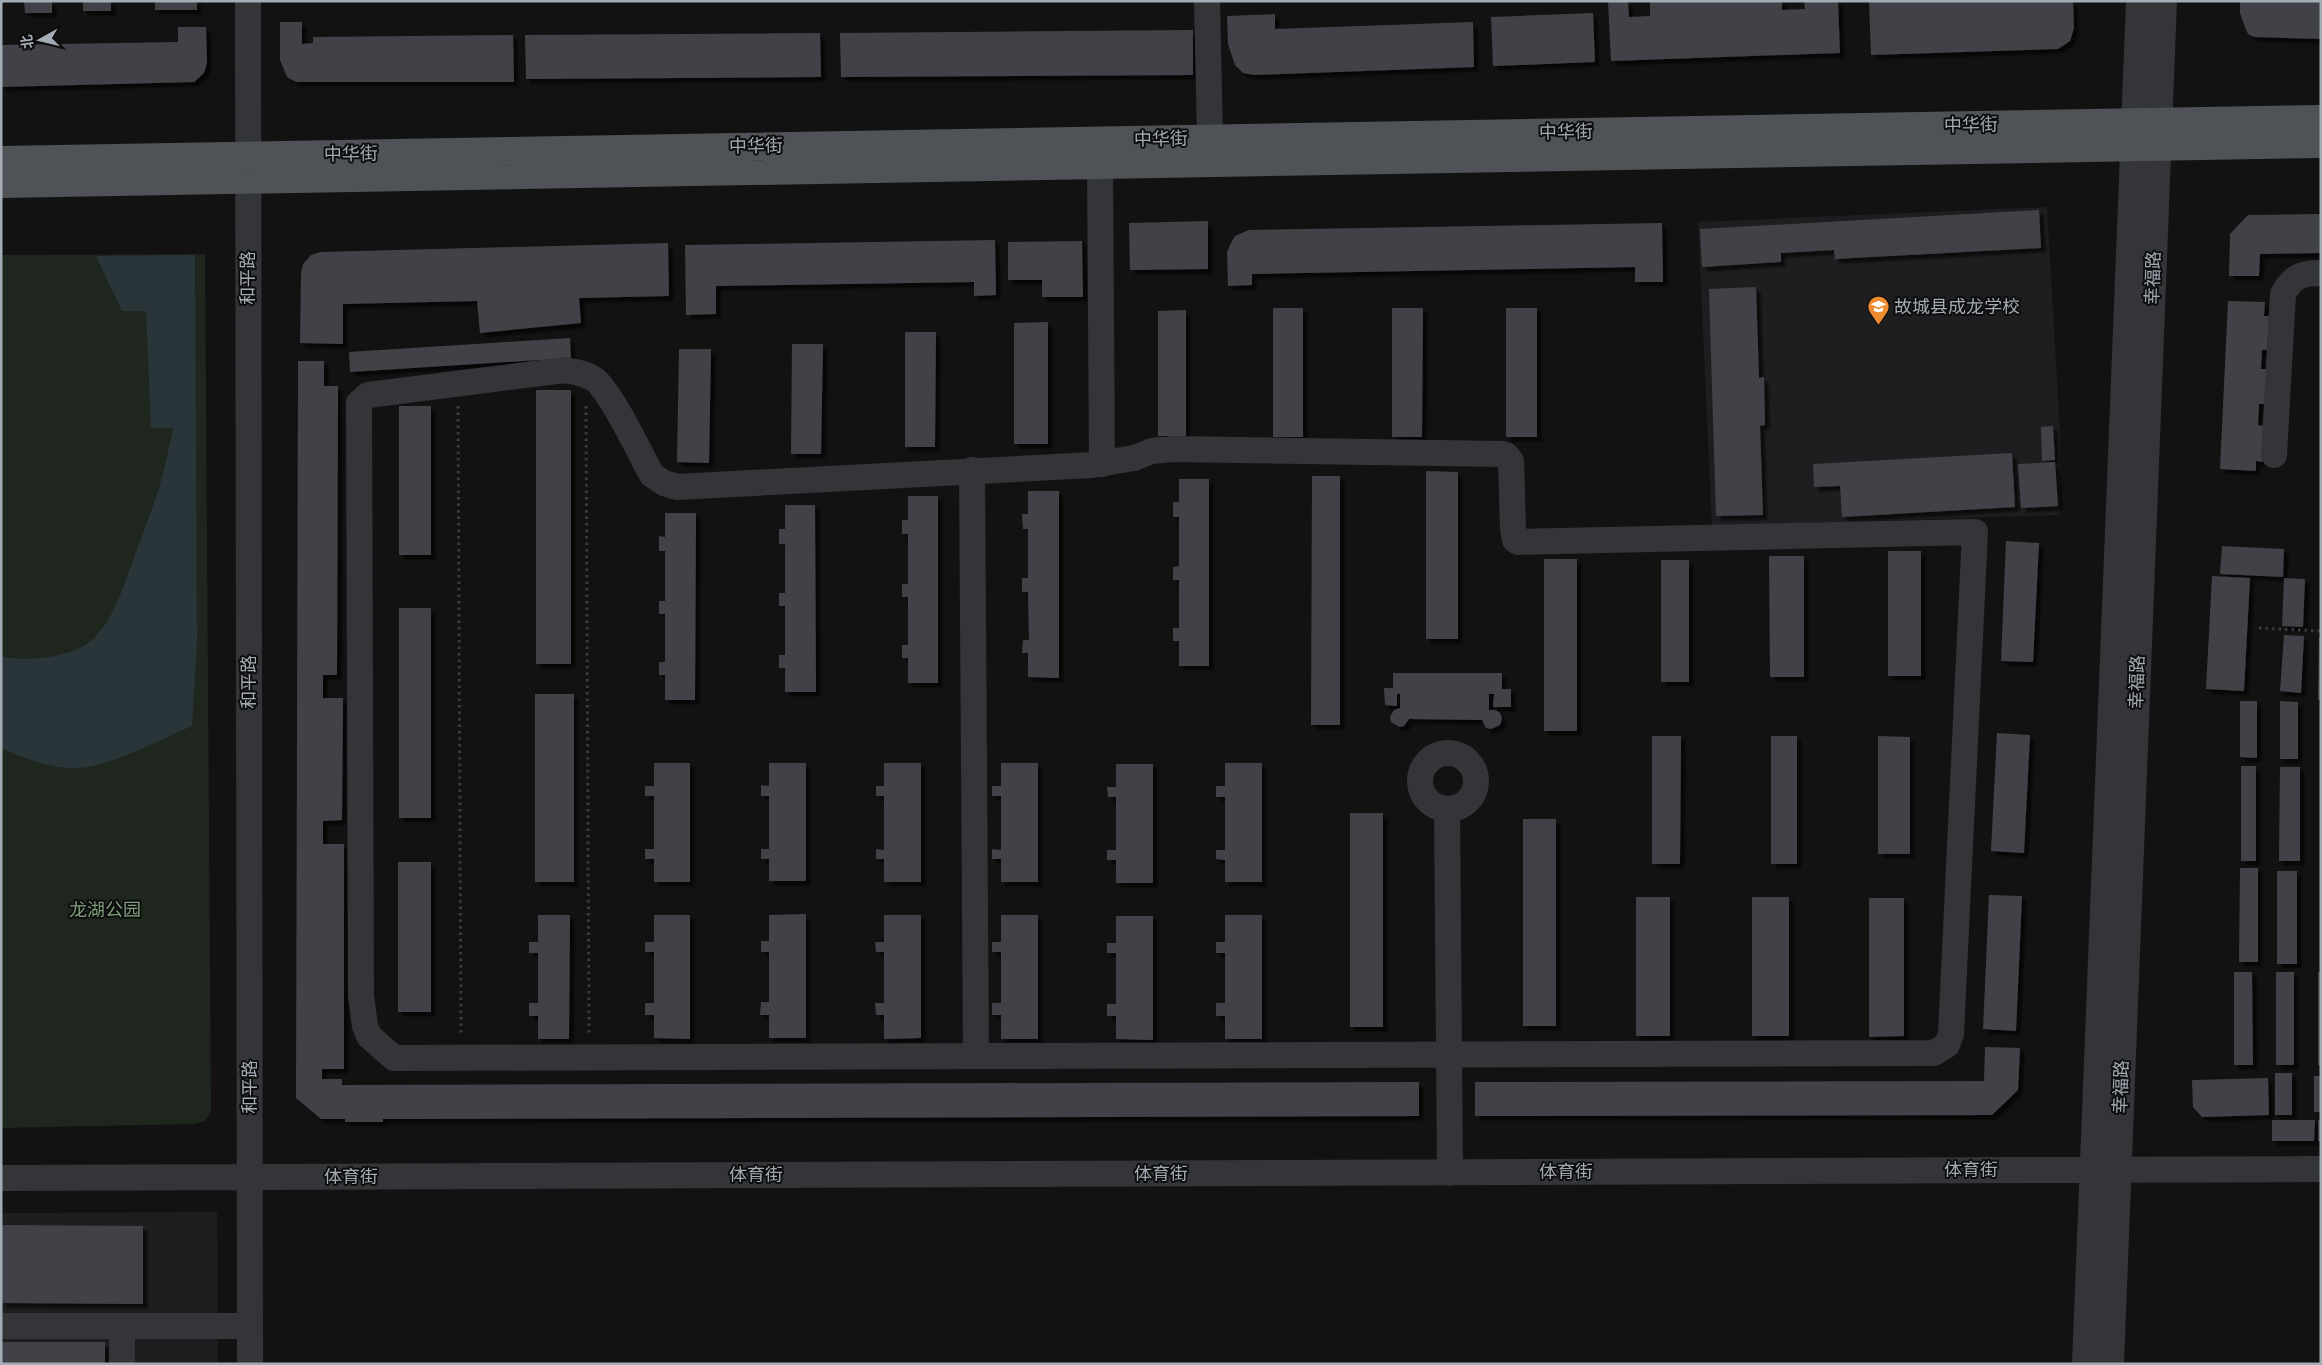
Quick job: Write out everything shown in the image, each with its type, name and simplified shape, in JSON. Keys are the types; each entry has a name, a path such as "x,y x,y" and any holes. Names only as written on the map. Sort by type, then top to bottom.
{"main road":[{"name":"中华街","path":"1,160 248,168 1100,165 2146,134 2321,119"},
{"name":"中华街","path":"1,184 248,168 1210,138 2146,134 2321,144"}],"street":[{"name":"和平路","path":"248,1 250,1364"},
{"path":"1207,1 1210,138"},
{"name":"幸福路","path":"2111,1364 2106,1170 2146,134 2139,1"},
{"name":"幸福路","path":"2146,134 2164,1"},
{"path":"1100,165 1102,464"},
{"path":"2274,455 2282,294 2288,284 2303,273 2321,273"},
{"path":"565,370 586,374 596,380 607,394 652,475 664,483 677,487 1102,464 1134,458 1152,451 1173,449 1503,454 1511,461 1515,540 1526,544 1975,532 1951,1034 1947,1045 1934,1053 394,1058 369,1036 363,1011 361,976 359,403 368,395 565,370"},
{"path":"972,470 976,1056"},
{"path":"1447,809 1450,1172"},
{"name":"体育街","path":"1,1178 2321,1169"},
{"name":"幸福路","path":"2085,1364 2106,1170"},
{"path":"1,1326 250,1326"},
{"path":"122,1326 122,1364"}],"path":[{"path":"586,374 590,1058"},
{"path":"458,384 461,1058"},
{"path":"2259,628 2321,631"}],"shaded area":[{"name":"故城县成龙学校","path":"2047,207 2060,431 2060,515 1712,526 1698,222"},
{"path":"195,255 197,641 192,726 122,757 93,766 79,768 59,767 20,756 1,748 1,656 22,659 61,654 84,646 100,632 112,614 149,516 167,458 173,428 151,428 146,311 122,311 96,256"},
{"path":"217,1212 218,1364 1,1364 1,1213"}],"green space":[{"name":"龙湖公园","path":"205,254 211,1112 205,1121 194,1124 1,1128 1,255"}],"building":[{"path":"24,1 52,1 52,13 25,13"},
{"path":"83,1 111,1 111,11 83,11"},
{"path":"155,1 197,1 197,10 155,10"},
{"path":"1608,1 1628,1 1629,17 1650,16 1650,1 1782,1 1782,10 1805,9 1804,1 1838,1 1840,53 1611,61"},
{"path":"1869,1 2073,1 2074,28 2070,41 2058,49 1871,55"},
{"path":"2240,1 2321,1 2321,39 2254,37 2248,34 2245,27 2240,13"},
{"path":"1593,13 1595,62 1493,66 1491,17"},
{"path":"1275,14 1275,29 1473,22 1474,67 1254,75 1243,73 1235,65 1228,44 1227,16"},
{"path":"280,22 302,22 302,44 313,43 313,37 513,35 514,82 296,82 287,77 280,60"},
{"path":"178,27 206,27 207,63 204,73 194,82 1,87 1,45 178,42"},
{"path":"1193,30 1193,75 841,77 840,33"},
{"path":"820,33 821,77 526,79 525,35"},
{"path":"2039,210 2041,248 1835,259 1834,250 1781,253 1781,262 1702,267 1700,229"},
{"path":"2321,214 2321,253 2260,254 2259,276 2229,276 2230,234 2248,215"},
{"path":"1208,221 1208,269 1130,270 1129,223"},
{"path":"1662,223 1663,282 1635,282 1635,267 1252,274 1252,285 1228,286 1227,252 1235,236 1249,230"},
{"path":"995,240 996,295 974,296 974,282 716,286 716,314 686,315 685,245"},
{"path":"1082,241 1083,297 1042,297 1042,280 1008,280 1008,242"},
{"path":"668,243 669,296 579,298 581,323 480,333 477,301 343,304 343,344 300,343 301,274 303,264 311,255 321,252"},
{"path":"1756,287 1759,378 1764,377 1765,425 1760,426 1763,515 1716,516 1709,289"},
{"path":"2228,301 2265,302 2264,316 2269,316 2267,350 2262,350 2261,369 2267,369 2265,404 2259,404 2258,425 2264,426 2262,462 2256,461 2256,471 2220,469"},
{"path":"1273,308 1303,308 1303,437 1273,437"},
{"path":"1392,308 1423,308 1422,437 1392,437"},
{"path":"1506,308 1537,308 1537,437 1506,437"},
{"path":"1186,310 1186,436 1158,436 1158,311"},
{"path":"1048,322 1048,444 1014,444 1014,323"},
{"path":"905,332 936,332 935,447 905,447"},
{"path":"570,338 571,358 350,372 349,352"},
{"path":"792,344 823,344 821,454 791,454"},
{"path":"679,349 711,349 709,463 677,462"},
{"path":"298,361 324,361 324,386 338,386 337,675 323,675 323,698 343,698 342,820 323,821 323,844 344,844 344,1069 322,1069 322,1079 342,1079 342,1085 1419,1082 1419,1116 383,1119 383,1122 345,1122 345,1119 321,1119 296,1098"},
{"path":"536,390 571,390 571,664 536,664"},
{"path":"399,406 431,406 431,555 399,555"},
{"path":"2053,426 2055,460 2042,461 2041,427"},
{"path":"2012,453 2015,507 1842,517 1840,486 1814,487 1813,464"},
{"path":"2055,462 2058,506 2021,508 2018,464"},
{"path":"1426,471 1458,472 1458,639 1426,639"},
{"path":"1312,476 1340,476 1340,725 1311,725"},
{"path":"1179,479 1209,479 1209,666 1179,666 1179,641 1173,641 1173,628 1179,628 1179,580 1173,580 1173,567 1179,566 1179,517 1173,517 1173,502 1179,502"},
{"path":"1028,491 1059,491 1059,678 1028,677 1028,653 1022,653 1023,640 1029,640 1028,592 1022,592 1022,578 1028,578 1028,529 1023,529 1022,514 1028,514"},
{"path":"908,496 938,496 938,683 908,683 908,658 902,658 902,645 908,645 908,597 902,597 902,584 908,584 908,534 902,534 902,520 908,520"},
{"path":"785,505 815,505 816,692 785,692 785,668 779,668 779,655 785,655 785,606 779,606 779,593 785,593 785,544 779,544 779,529 785,529"},
{"path":"665,513 696,513 695,700 665,700 665,675 659,675 659,662 665,662 665,614 659,614 659,601 665,601 665,551 659,551 659,536 665,537"},
{"path":"2006,541 2039,543 2033,662 2001,661"},
{"path":"2222,546 2284,549 2283,577 2220,574"},
{"path":"1888,551 1921,551 1921,676 1888,676"},
{"path":"1769,556 1804,556 1804,677 1770,677"},
{"path":"1544,559 1577,559 1577,731 1544,731"},
{"path":"1661,560 1689,560 1689,682 1661,682"},
{"path":"2212,576 2250,578 2244,691 2206,689"},
{"path":"2284,578 2305,579 2303,627 2282,626"},
{"path":"399,608 431,608 431,818 399,818"},
{"path":"2284,635 2304,636 2301,693 2280,691"},
{"path":"2319,637 2321,637 2321,700 2318,700"},
{"path":"1393,673 1502,673 1502,689 1511,689 1511,707 1493,707 1494,694 1489,694 1489,710 1495,710 1500,713 1502,719 1500,725 1491,729 1486,728 1482,720 1409,719 1404,726 1399,727 1391,722 1390,717 1394,710 1400,708 1400,694 1397,694 1397,706 1385,705 1384,688 1393,688"},
{"path":"535,694 574,694 574,882 535,882"},
{"path":"2240,701 2257,701 2257,758 2240,757"},
{"path":"2280,701 2298,702 2298,759 2280,759"},
{"path":"1997,733 2030,735 2024,853 1991,851"},
{"path":"1652,736 1681,736 1680,864 1652,864"},
{"path":"1771,736 1797,736 1797,864 1771,864"},
{"path":"1878,736 1910,737 1910,854 1878,854"},
{"path":"654,763 690,763 690,882 654,882 654,859 645,859 645,849 654,849 654,796 645,796 645,786 654,786"},
{"path":"769,763 806,763 806,881 769,881 769,859 761,859 761,849 769,849 769,796 761,796 761,785 769,786"},
{"path":"884,763 921,763 921,882 884,882 884,859 876,859 876,849 884,850 884,796 876,796 876,786 884,786"},
{"path":"1001,763 1038,763 1038,882 1001,882 1001,859 992,859 992,849 1001,850 1001,796 992,796 992,786 1001,786"},
{"path":"1225,763 1262,763 1262,882 1225,882 1225,860 1216,859 1216,850 1225,850 1225,797 1216,797 1216,786 1225,786"},
{"path":"1116,764 1153,764 1153,883 1116,883 1116,860 1107,860 1107,850 1116,850 1116,797 1108,797 1107,787 1116,787"},
{"path":"2241,766 2256,766 2256,861 2241,861"},
{"path":"2280,767 2300,767 2300,861 2279,861"},
{"path":"1350,813 1383,813 1383,1027 1350,1027"},
{"path":"1523,819 1556,819 1556,1026 1523,1026"},
{"path":"398,862 431,862 431,1012 398,1012"},
{"path":"2240,868 2258,868 2258,962 2239,962"},
{"path":"2277,871 2297,871 2297,964 2277,964"},
{"path":"1989,895 2022,896 2016,1031 1983,1029"},
{"path":"1636,897 1670,897 1670,1036 1636,1036"},
{"path":"1752,897 1789,897 1789,1036 1752,1036"},
{"path":"1869,898 1904,898 1904,1036 1869,1037"},
{"path":"806,914 806,1038 769,1038 769,1015 760,1015 761,1002 769,1002 769,952 761,952 761,941 769,941 769,915"},
{"path":"538,915 570,915 569,1039 538,1039 538,1016 529,1016 529,1003 538,1003 538,953 529,953 529,942 538,942"},
{"path":"654,915 690,915 690,1039 654,1038 654,1015 645,1015 645,1003 654,1003 654,952 645,952 645,942 654,942"},
{"path":"884,915 921,915 921,1038 884,1039 884,1015 876,1015 875,1003 884,1003 884,952 876,952 875,942 884,942"},
{"path":"1001,915 1038,915 1038,1039 1001,1039 1001,1015 992,1015 992,1003 1001,1003 1001,952 992,952 992,942 1001,942"},
{"path":"1225,915 1262,915 1262,1039 1225,1039 1225,1016 1216,1016 1216,1003 1225,1003 1225,953 1216,953 1216,942 1225,942"},
{"path":"1116,916 1153,916 1153,1040 1116,1039 1116,1016 1107,1016 1107,1004 1116,1004 1116,953 1107,953 1107,943 1116,943"},
{"path":"2234,972 2252,972 2253,1065 2234,1065"},
{"path":"2276,972 2294,972 2294,1065 2276,1065"},
{"path":"2318,972 2321,972 2321,1065 2318,1065"},
{"path":"1985,1047 2020,1048 2018,1090 1992,1115 1475,1116 1475,1082 1984,1081"},
{"path":"2275,1073 2292,1073 2292,1115 2275,1115"},
{"path":"2314,1076 2321,1076 2321,1112 2314,1112"},
{"path":"2268,1078 2269,1115 2202,1117 2193,1107 2192,1080"},
{"path":"2272,1120 2315,1120 2314,1141 2272,1141"},
{"path":"2318,1120 2321,1120 2321,1141 2318,1141"},
{"path":"1,1225 143,1226 143,1304 1,1303"},
{"path":"1,1342 105,1342 105,1364 1,1364"}],"place":[{"name":"故城县成龙学校","path":"1878,326"}]}
